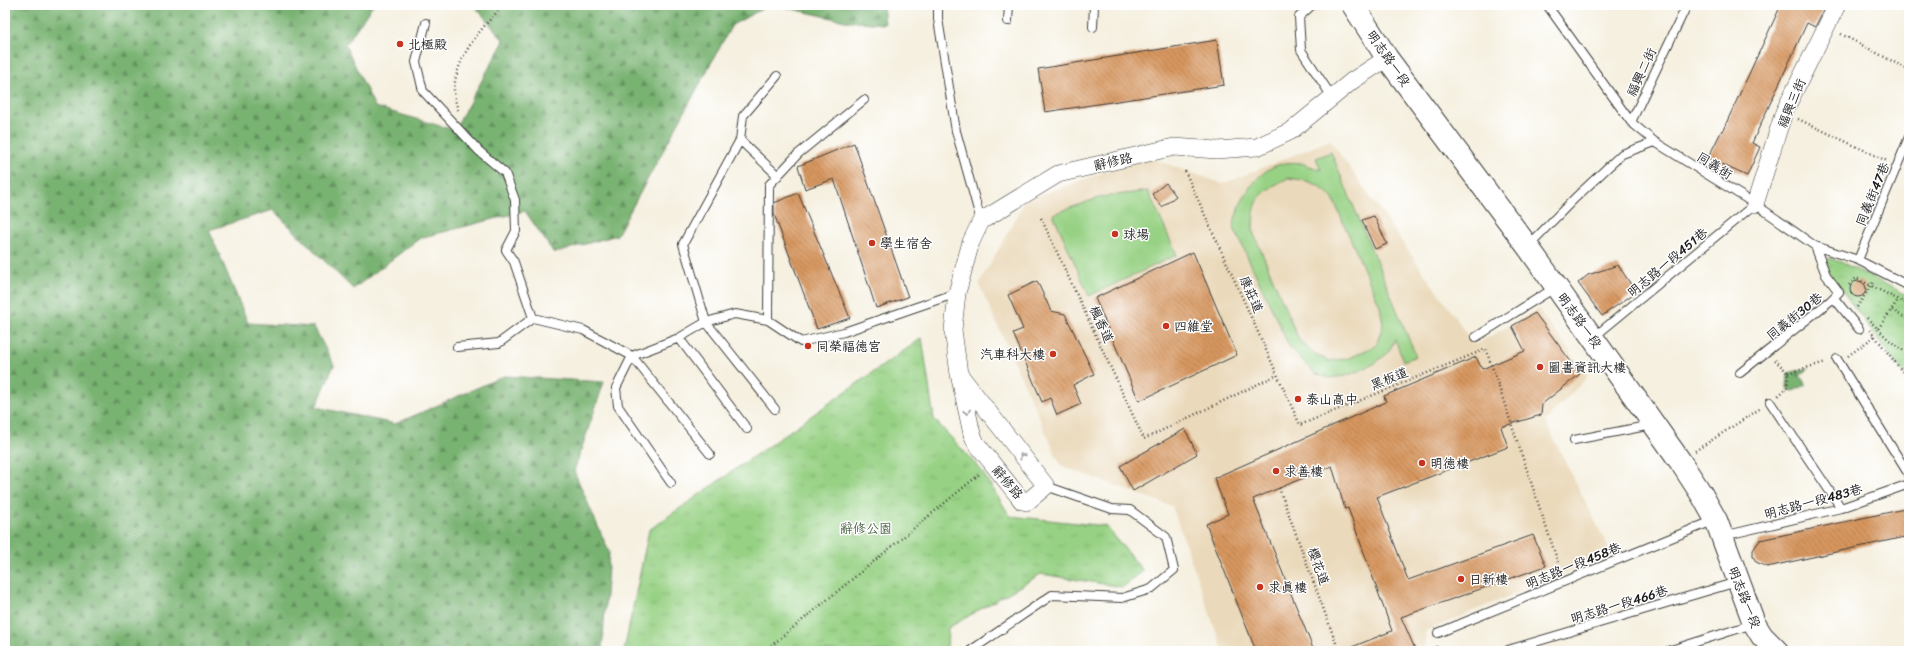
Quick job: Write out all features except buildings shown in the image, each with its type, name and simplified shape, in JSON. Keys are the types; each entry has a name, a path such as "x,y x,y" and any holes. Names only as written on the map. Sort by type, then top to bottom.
{"main road":[{"name":"明志路一段","path":"1353,5 1388,58 1528,247 1680,460 1702,495 1719,528 1754,623 1762,636 1777,651"}],"street":[{"name":"福興三街","path":"1755,204 1784,112 1836,5"},
{"name":"辭修路","path":"959,374 1046,486 1027,502 1022,501 976,443 972,434 959,374 953,330 957,293 971,242 981,221 1058,174 1174,147 1217,150 1257,147 1291,131 1352,81 1388,58"}],"lane":[{"path":"938,5 938,19 956,131 981,221"},
{"path":"1008,21 1009,5"},
{"path":"1093,27 1094,5"},
{"path":"1312,5 1299,17 1301,50 1332,97"},
{"path":"1547,5 1631,122 1656,142"},
{"name":"福興二街","path":"1631,122 1687,5"},
{"path":"426,23 416,62 423,91 478,151 505,173 515,200 516,231 506,250 514,262 533,318"},
{"path":"775,409 706,322 683,244 740,140 743,116 777,76"},
{"path":"768,320 769,185 798,154 864,100"},
{"name":"同義街47巷","path":"1858,260 1896,165 1909,137"},
{"path":"740,140 778,176"},
{"path":"1528,247 1574,198 1622,154 1656,142"},
{"name":"同義街","path":"1656,142 1755,204 1815,246 1858,260 1909,286"},
{"name":"明志路一段451巷","path":"1594,338 1755,204"},
{"name":"同義街30巷","path":"1740,373 1834,298 1839,292 1826,275 1815,246"},
{"path":"1476,337 1556,286"},
{"path":"671,483 618,406 616,388 632,356 678,338 706,322 734,314 768,320 783,332 801,342 844,332 957,293"},
{"path":"1834,298 1862,327"},
{"path":"457,347 499,343 533,318 583,330 632,356 710,454"},
{"path":"678,338 747,428"},
{"path":"1837,359 1909,475"},
{"path":"1770,402 1841,508"},
{"path":"1574,440 1654,424"},
{"name":"明志路一段483巷","path":"1719,528 1841,508 1909,484"},
{"path":"970,651 1052,595 1122,598 1151,589 1174,570 1166,537 1130,510 1112,509 1046,486"},
{"name":"明志路一段458巷","path":"1438,633 1719,528"},
{"name":"明志路一段466巷","path":"1508,650 1738,582"},
{"path":"1668,651 1754,623"}],"path":[{"path":"462,132 454,90 458,67 483,26 504,5"},
{"path":"1827,26 1909,70"},
{"path":"1784,112 1896,165"},
{"name":"康莊道","path":"1185,171 1300,425"},
{"name":"楓香道","path":"1041,218 1144,439 1277,375"},
{"path":"1848,286 1856,278 1909,305"},
{"path":"1857,307 1871,286"},
{"path":"1878,329 1898,300"},
{"path":"1854,302 1878,329 1909,355"},
{"path":"1892,310 1909,320"},
{"path":"1862,327 1909,380"},
{"name":"黑板道","path":"1300,425 1486,349 1558,562"},
{"path":"1680,460 1770,402 1787,388 1788,373 1768,352"},
{"path":"765,651 992,464"},
{"name":"櫻花道","path":"1280,488 1340,651"}],"shaded area":[{"name":"泰山高中","path":"1330,140 1475,345 1538,309 1588,376 1545,421 1611,553 1426,631 1424,651 1223,651 1172,506 1061,466 979,284 1026,200 1147,157 1223,184"}],"green space":[{"path":"5,5 373,5 345,45 375,107 454,130 504,41 474,5 769,5 732,25 617,235 554,253 525,211 420,238 353,289 273,210 209,230 248,323 314,327 334,365 316,407 395,424 504,376 604,382 574,471 609,552 602,651 5,651"},
{"path":"775,5 883,5 885,24 845,21"},
{"path":"1331,152 1416,356 1403,361 1395,339 1388,353 1374,364 1346,376 1329,378 1316,374 1290,348 1233,226 1248,191 1264,172 1275,166 1287,163 1301,163 1321,170 1316,158","holes":["1288,178 1313,183 1323,189 1333,199 1380,306 1383,325 1376,345 1350,358 1329,361 1313,353 1299,340 1253,232 1254,211 1256,204 1264,193 1270,188"]},
{"name":"球場","path":"1148,191 1177,255 1089,296 1053,214 1101,197"},
{"path":"1828,258 1841,262 1909,296 1909,380 1828,272 1826,262"},
{"name":"辭修公園","path":"922,338 934,419 981,470 1010,516 1106,526 1143,571 1123,587 1041,574 948,628 947,651 624,651 649,530"},
{"path":"1809,368 1800,376 1806,385 1793,391 1787,388 1788,373"}],"place":[{"name":"北極殿","path":"400,44"},
{"name":"球場","path":"1115,234"},
{"name":"學生宿舍","path":"872,243"},
{"name":"四維堂","path":"1166,326"},
{"name":"同榮福德宮","path":"808,346"},
{"name":"汽車科大樓","path":"1053,354"},
{"name":"圖書資訊大樓","path":"1540,367"},
{"name":"泰山高中","path":"1298,399"},
{"name":"明德樓","path":"1422,463"},
{"name":"求善樓","path":"1276,471"},
{"name":"日新樓","path":"1461,579"},
{"name":"求真樓","path":"1260,587"}]}
